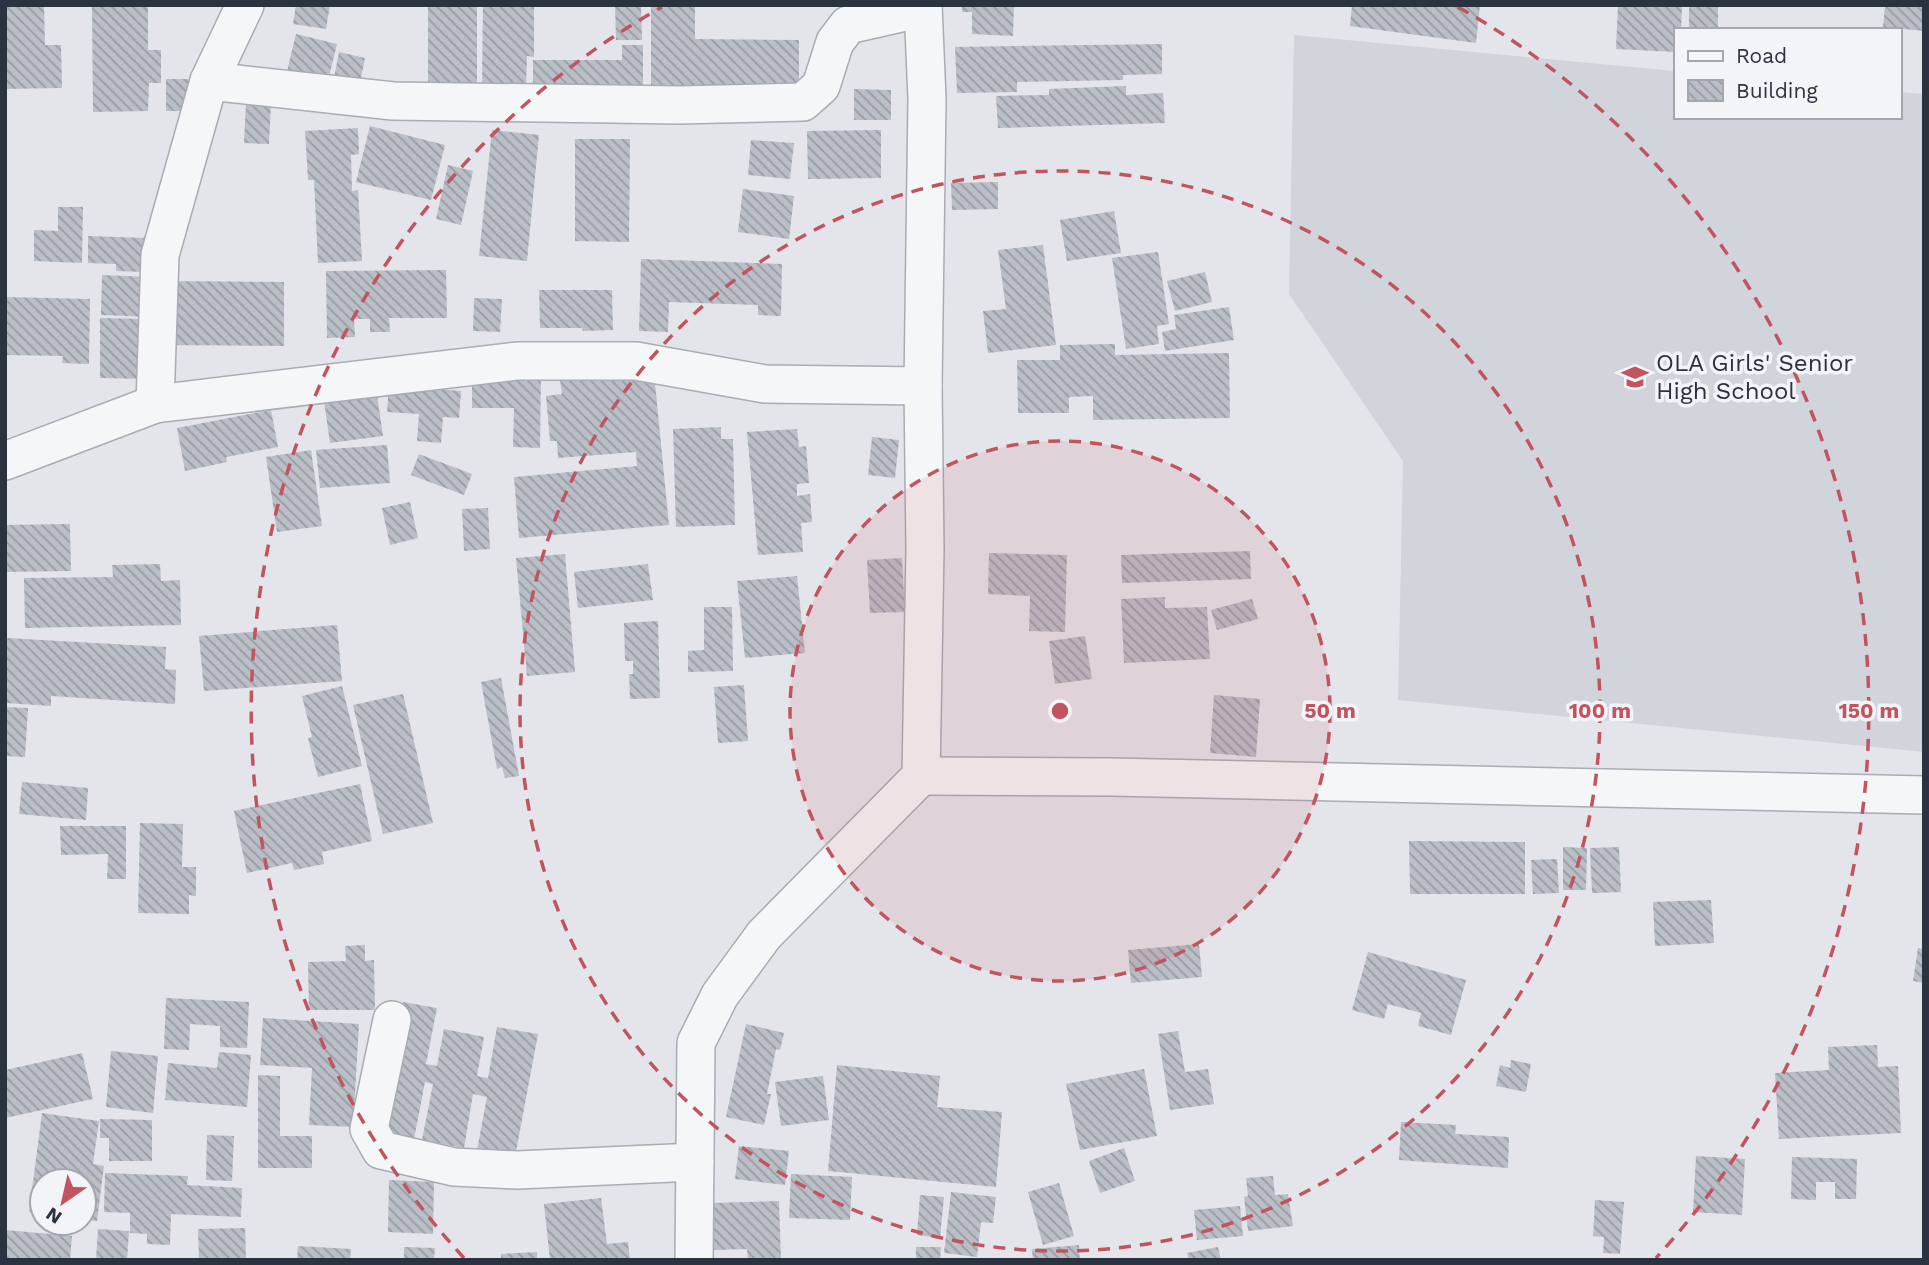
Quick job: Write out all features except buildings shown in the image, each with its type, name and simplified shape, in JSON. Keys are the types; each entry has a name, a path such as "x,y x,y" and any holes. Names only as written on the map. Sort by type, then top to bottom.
{"street":[{"path":"155,404 160,255 209,81 245,5"},
{"path":"209,81 393,101 679,105 803,102 821,86 835,42 848,25 923,7 926,99 923,386 925,549 921,776 764,935 720,995 696,1044 694,1260"},
{"path":"5,461 155,404 517,360 636,360 765,384 923,386"},
{"path":"921,776 1139,777 1924,795"},
{"path":"392,1020 369,1129 381,1150 454,1167 517,1170 695,1162"}],"shaded area":[{"name":"OLA Girls' Senior High School","path":"1294,35 1674,71 1674,119 1901,119 1901,92 1924,94 1924,752 1398,700 1403,461 1289,294"}],"place":[{"name":"OLA Girls' Senior High School","path":"1635,377"}]}
